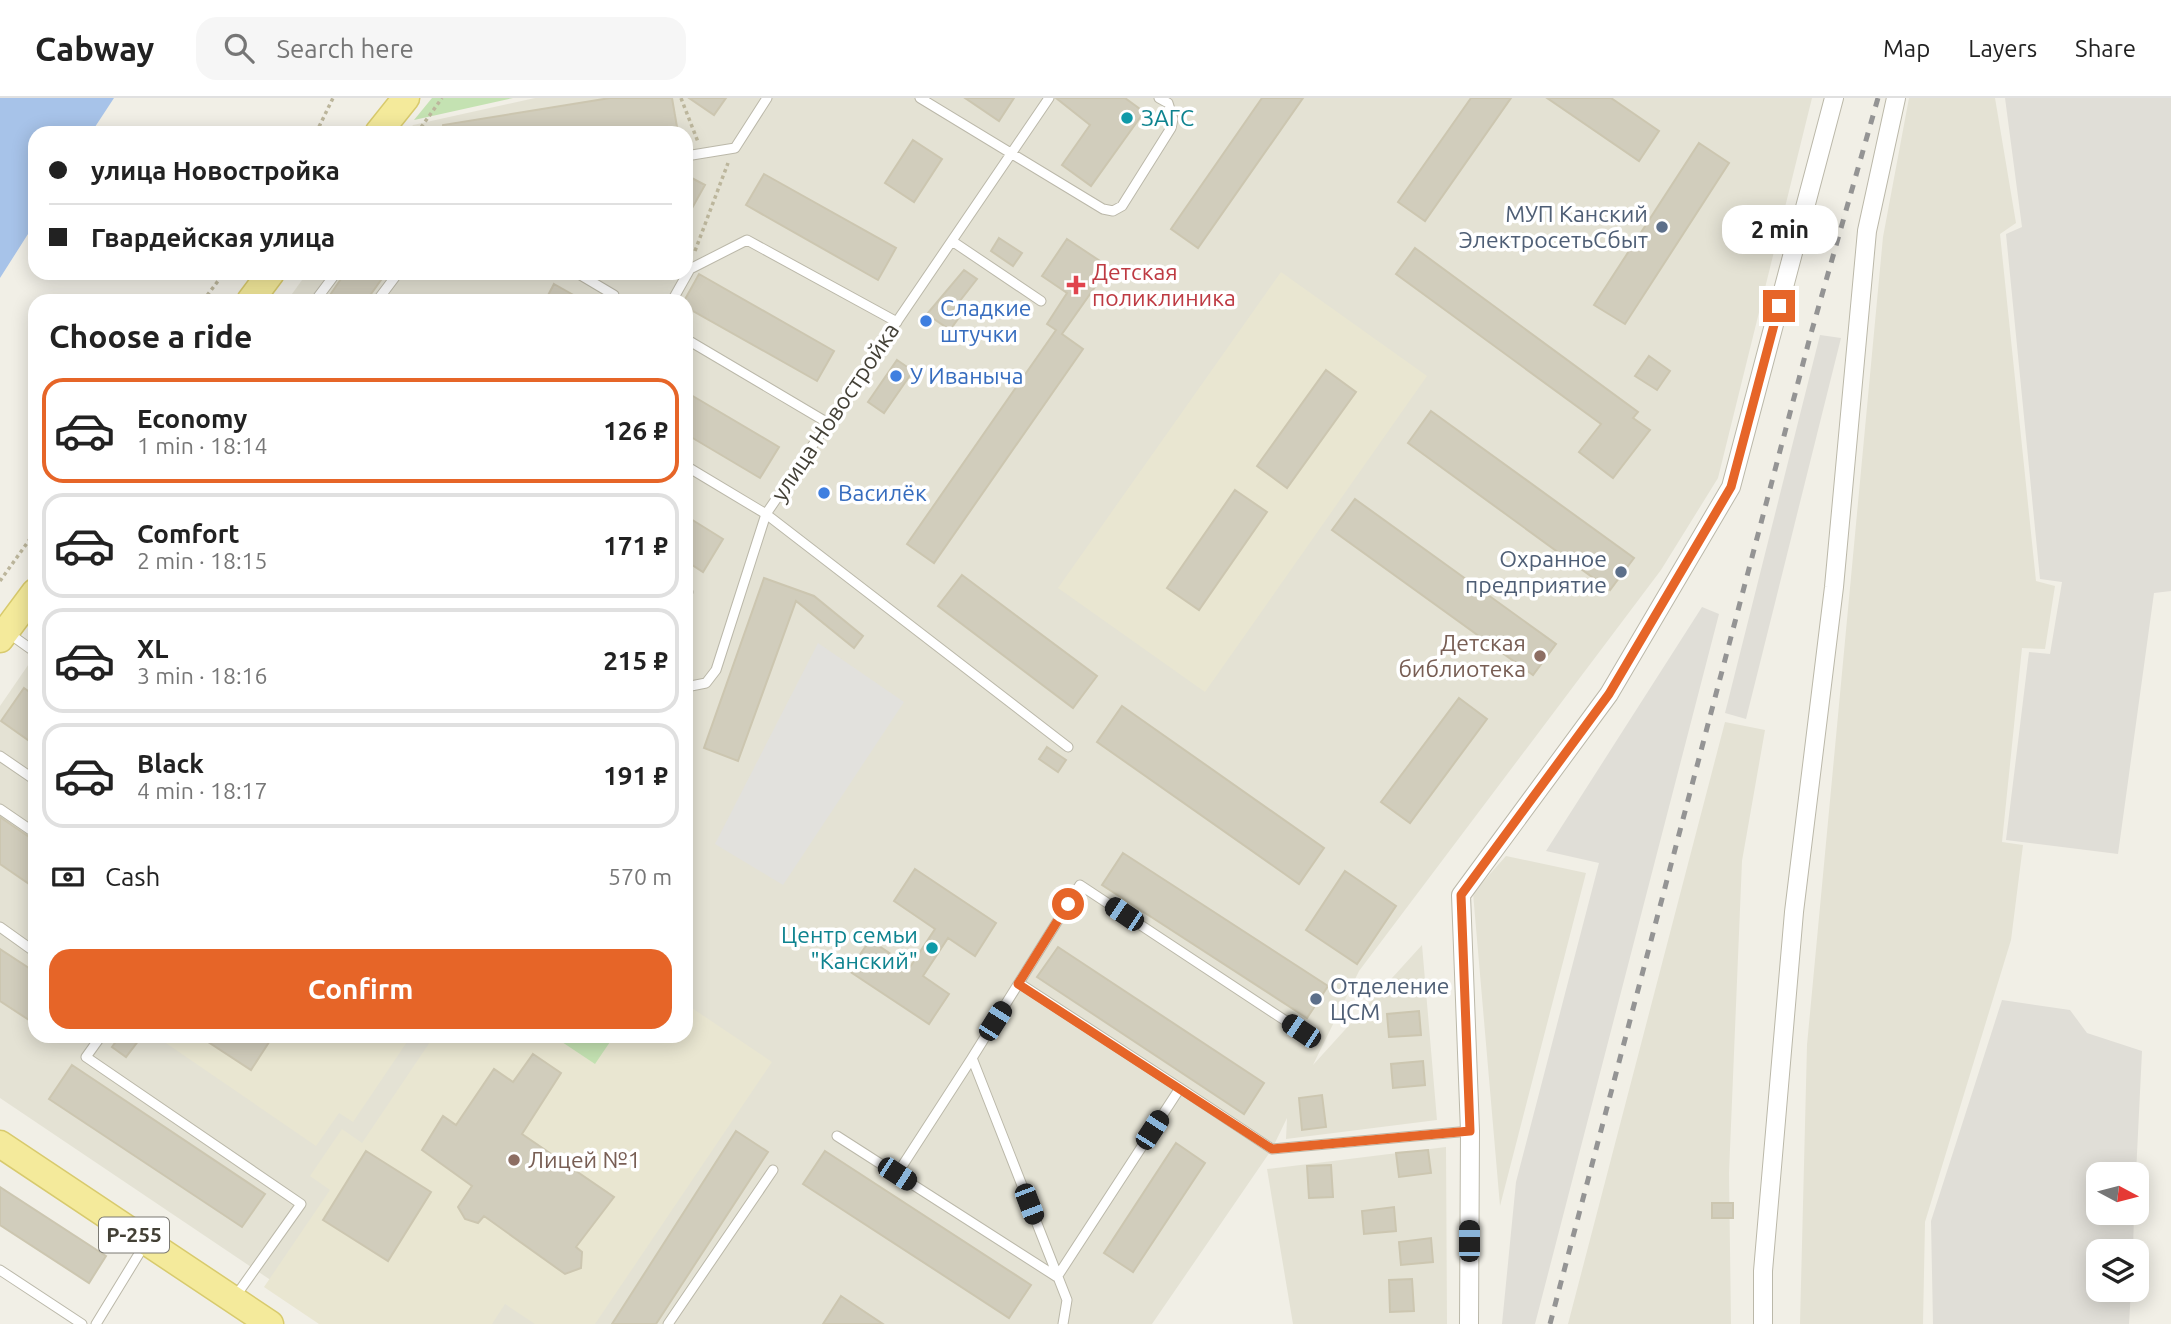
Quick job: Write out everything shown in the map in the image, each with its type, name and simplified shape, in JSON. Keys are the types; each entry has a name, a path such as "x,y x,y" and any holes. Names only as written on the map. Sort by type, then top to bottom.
{"main road":[{"path":"366,126 383,98"},
{"path":"384,126 406,98"},
{"path":"3,635 28,601"},
{"name":"Р-255","path":"0,1144 270,1324"}],"street":[{"path":"1469,1324 1470,1131 1461,895 1609,694 1731,487 1834,98"},
{"path":"1763,1324 1763,1271 1794,912 1834,587 1867,231 1896,98"}],"lane":[{"path":"693,155 735,148 767,98"},
{"path":"920,98 1103,209 1113,211 1122,206 1171,128 1173,118 1168,103 1159,98"},
{"name":"улица Новостройка","path":"1049,98 766,514 1068,747"},
{"path":"693,268 747,240 897,322"},
{"path":"952,241 1041,301"},
{"path":"589,280 612,294"},
{"path":"693,343 828,423"},
{"path":"693,470 766,514 716,670 706,683 693,686"},
{"path":"3,635 28,648"},
{"path":"0,756 28,775"},
{"path":"0,808 28,827"},
{"path":"897,1174 1080,885 1301,1031"},
{"path":"0,927 28,947"},
{"path":"1018,984 1272,1149 1470,1131"},
{"path":"96,1043 86,1057 302,1203 232,1300"},
{"path":"972,1058 1067,1300 1063,1324"},
{"path":"1057,1277 1180,1088"},
{"path":"837,1136 1057,1277"},
{"path":"668,1324 773,1170"},
{"path":"96,1324 146,1242"},
{"path":"0,1270 82,1324"}],"path":[{"path":"319,126 333,98"},
{"path":"422,126 442,98"},
{"path":"681,98 692,126"},
{"path":"693,129 702,153"},
{"path":"693,259 701,230 735,148"},
{"path":"0,581 28,543"}],"shaded area":[{"path":"535,98 1812,98 1718,478 1661,570 1359,971 1313,1065 1422,945 1437,1120 1286,1139 1287,1118 1272,1149 1152,1324 336,1324 0,1098 0,706 28,665 28,1043 693,1043 693,294 292,294 302,280 693,280 693,126 413,125"},
{"path":"1909,98 1995,98 2016,223 2000,234 2036,581 2055,586 2045,649 2022,648 2002,842 2023,845 2011,940 1925,1222 1923,1324 1800,1324 1807,1045 1883,237"},
{"path":"2005,98 2171,98 2171,591 2154,593 2118,854 2006,840 2029,652 2050,654 2062,582 2040,579 2006,234 2022,227"},
{"path":"1281,272 1427,376 1205,692 1058,588"},
{"path":"1820,335 1841,338 1746,719 1725,713"},
{"path":"1702,607 1719,614 1535,1324 1502,1324 1516,1182 1599,863 1546,851"},
{"path":"818,643 904,702 783,885 715,844"},
{"path":"1725,722 1765,730 1742,861 1729,1173 1731,1324 1568,1324"},
{"path":"1506,856 1586,873 1500,1206 1473,893"},
{"path":"2002,1000 2070,1010 2087,1033 2142,1051 2137,1162 2086,1162 2086,1225 2134,1225 2133,1239 2086,1239 2086,1302 2130,1302 2129,1324 1933,1324 1931,1221"},
{"name":"Лицей №1","path":"693,1009 772,1062 595,1324 535,1324 505,1304 492,1324 319,1324 264,1287 330,1190 310,1176 342,1129 362,1143 429,1043 693,1043"},
{"path":"166,1043 406,1043 353,1122 339,1113 316,1146"},
{"path":"1446,1147 1447,1324 1293,1324 1267,1169"}],"green space":[{"path":"432,98 513,98 414,120"},
{"path":"564,1043 609,1043 595,1064"}],"water":[{"path":"0,98 114,98 96,126 28,126 28,234 0,278"}],"building":[{"path":"610,98 672,98 677,126 443,126"},
{"path":"689,98 726,98 714,115"},
{"path":"965,98 1014,98 999,121"},
{"path":"1056,98 1125,98 1144,112 1091,186 1062,165 1090,125"},
{"path":"1262,98 1303,98 1198,248 1171,229"},
{"path":"1471,98 1511,98 1425,221 1398,202"},
{"path":"1547,98 1611,98 1659,131 1639,161"},
{"path":"913,140 942,159 914,202 885,183"},
{"path":"1699,143 1729,163 1625,324 1594,305"},
{"path":"764,174 896,248 878,280 746,205"},
{"path":"693,179 705,185 693,206"},
{"path":"999,238 1022,253 1013,266 991,251"},
{"path":"1067,239 1109,267 1062,334 1083,349 934,563 907,544 1056,330 1047,324 1067,293 1042,276"},
{"path":"1415,248 1638,412 1633,418 1650,430 1613,478 1579,452 1601,424 1396,274"},
{"path":"964,270 977,279 952,311 960,316 950,330 927,314"},
{"path":"699,274 834,351 817,381 693,311 693,294 688,294"},
{"path":"340,280 381,280 371,294 331,294"},
{"path":"554,284 572,294 549,294"},
{"path":"1649,356 1670,371 1657,390 1635,376"},
{"path":"897,360 913,371 884,413 868,402"},
{"path":"1326,370 1356,392 1287,488 1257,466"},
{"path":"693,396 779,447 760,478 693,438"},
{"path":"1431,411 1634,558 1610,590 1408,443"},
{"path":"1235,490 1267,512 1199,610 1167,588"},
{"path":"1355,499 1556,644 1533,675 1332,530"},
{"path":"693,520 723,539 703,572 693,566"},
{"path":"962,575 1097,676 1073,708 938,606"},
{"path":"764,578 814,596 863,636 854,648 796,601 738,761 704,748"},
{"path":"24,688 28,691 28,740 1,721"},
{"path":"1459,698 1487,719 1410,823 1381,802"},
{"path":"1122,706 1324,848 1299,884 1097,742"},
{"path":"1047,747 1066,760 1058,772 1039,759"},
{"path":"0,817 28,836 28,883 0,864"},
{"path":"1123,853 1328,986 1307,1018 1102,885"},
{"name":"Центр семьи \"Канский\"","path":"915,869 996,923 975,956 948,938 923,976 949,994 929,1024 849,971 870,940 910,967 935,929 894,901"},
{"path":"1345,871 1396,906 1357,964 1306,930"},
{"path":"1058,947 1264,1083 1244,1114 1037,977"},
{"path":"0,949 28,967 28,1019 0,1001"},
{"path":"1419,1011 1421,1035 1389,1037 1387,1014"},
{"path":"115,1043 137,1043 126,1057 112,1047"},
{"path":"210,1043 268,1043 251,1070"},
{"path":"533,1054 561,1073 522,1134 614,1197 576,1247 582,1252 581,1268 565,1274 484,1216 478,1223 465,1219 458,1207 472,1186 422,1150 443,1116 456,1125 494,1069 513,1082"},
{"path":"1423,1061 1425,1085 1393,1088 1391,1064"},
{"path":"72,1065 265,1194 242,1227 49,1099"},
{"path":"1322,1095 1326,1127 1302,1130 1299,1098"},
{"path":"736,1131 768,1152 656,1324 612,1324"},
{"path":"1176,1143 1205,1163 1133,1272 1104,1253"},
{"path":"1428,1150 1431,1173 1399,1177 1396,1153"},
{"path":"366,1151 431,1192 388,1261 323,1220"},
{"path":"825,1151 1031,1285 1009,1318 803,1184"},
{"path":"1331,1165 1333,1197 1309,1198 1307,1166"},
{"path":"0,1187 106,1256 89,1283 0,1225"},
{"path":"1712,1203 1733,1203 1733,1218 1712,1218"},
{"path":"1394,1207 1396,1231 1364,1234 1362,1211"},
{"path":"1431,1238 1433,1262 1401,1265 1399,1242"},
{"path":"1412,1279 1414,1311 1390,1312 1389,1280"},
{"path":"841,1296 883,1324 823,1324"}],"railway":[{"path":"1550,1324 1810,337 1878,98"}],"place":[{"name":"ЗАГС","path":"1127,118"},
{"name":"МУП Канский ЭлектросетьСбыт","path":"1662,227"},
{"name":"Детская поликлиника","path":"1076,285"},
{"name":"Сладкие штучки","path":"926,321"},
{"name":"У Иваныча","path":"896,376"},
{"name":"Василёк","path":"824,493"},
{"name":"Охранное предприятие","path":"1621,572"},
{"name":"Детская библиотека","path":"1540,656"},
{"name":"Центр семьи \"Канский\"","path":"932,948"},
{"name":"Отделение ЦСМ","path":"1316,999"},
{"name":"Лицей №1","path":"514,1160"}],"route":[{"path":"1068,904 1018,984 1272,1149 1470,1131 1461,895 1609,694 1731,487 1779,306"}]}
